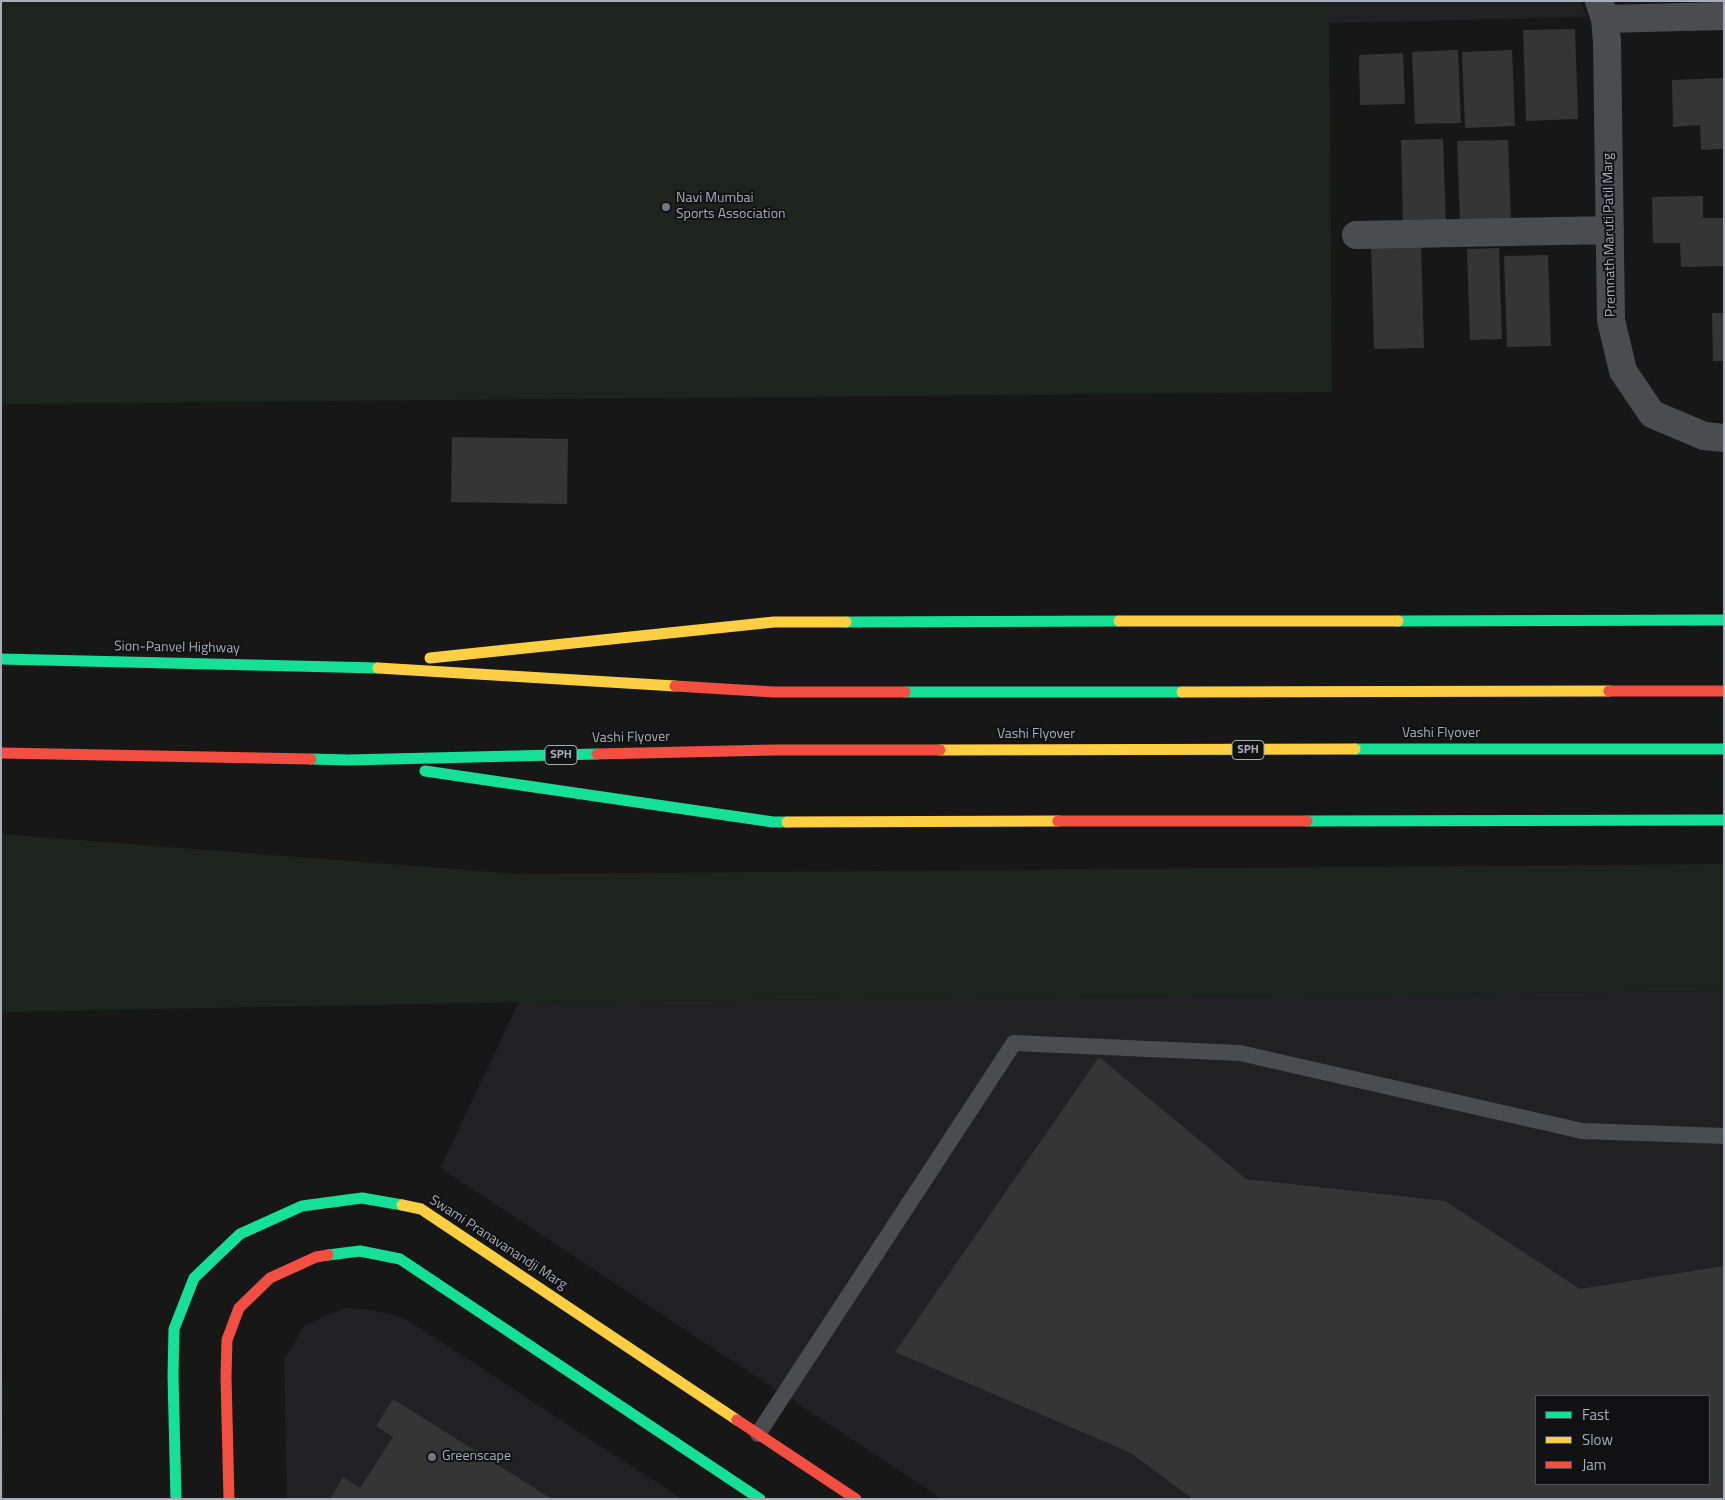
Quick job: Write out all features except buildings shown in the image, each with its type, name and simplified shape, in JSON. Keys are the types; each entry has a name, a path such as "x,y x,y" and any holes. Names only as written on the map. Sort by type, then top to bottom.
{"main road":[{"path":"351,666 774,622 1724,620"},
{"name":"Sion-Panvel Highway","path":"1,659 351,666"},
{"path":"351,666 774,692 1724,691"},
{"name":"Vashi Flyover","path":"349,760 773,750 1724,749"},
{"name":"SPH","path":"1,753 349,760"},
{"path":"349,760 773,822 1724,820"},
{"name":"Swami Pranavanandji Marg","path":"176,1499 173,1376 174,1329 194,1278 240,1234 302,1206 362,1198 421,1209 856,1499"},
{"path":"229,1499 227,1340 239,1308 270,1278 316,1257 360,1251 400,1259 760,1499"}],"street":[{"path":"1602,10 1724,16"},
{"name":"Premnath Maruti Patil Marg","path":"1602,10 1607,42 1611,320 1623,371 1652,414 1704,436 1724,438"},
{"path":"1356,235 1610,230"}],"lane":[{"path":"758,1434 1014,1043 1240,1053 1582,1131 1724,1136"}],"shaded area":[{"name":"Navi Mumbai Sports Association","path":"1,1 1329,1 1332,392 1,404"},
{"path":"1329,1 1580,1 1587,17 1329,23"},
{"path":"1,834 518,874 1724,864 1724,991 519,1002 1,1012"},
{"path":"1724,991 1724,1499 942,1499 440,1168 519,1002"},
{"path":"1,1094 3,1499 1,1499"},
{"path":"343,1308 373,1310 406,1319 682,1499 287,1499 284,1360 304,1326"}],"traffic: fast":[{"path":"1398,621 1724,620"},
{"path":"846,622 1119,621"},
{"path":"1,659 378,668"},
{"path":"905,692 1182,692"},
{"path":"1355,749 1724,749"},
{"path":"311,759 349,760 597,754"},
{"path":"425,771 773,822 787,822"},
{"path":"1307,821 1724,820"},
{"path":"176,1499 173,1376 174,1329 194,1278 240,1234 302,1206 362,1198 402,1205"},
{"path":"328,1255 360,1251 400,1259 760,1499"}],"traffic: slow":[{"path":"1119,621 1398,621"},
{"path":"430,658 774,622 846,622"},
{"path":"378,668 675,686"},
{"path":"1182,692 1609,691"},
{"path":"940,750 1355,749"},
{"path":"787,822 1058,821"},
{"path":"402,1205 421,1209 737,1420"}],"traffic: jam":[{"path":"675,686 774,692 905,692"},
{"path":"1609,691 1724,691"},
{"path":"597,754 773,750 940,750"},
{"path":"1,753 311,759"},
{"path":"1058,821 1307,821"},
{"path":"229,1499 227,1340 239,1308 270,1278 316,1257 328,1255"},
{"path":"737,1420 856,1499"}],"place":[{"name":"Navi Mumbai Sports Association","path":"666,207"},
{"name":"Greenscape","path":"432,1457"}]}
